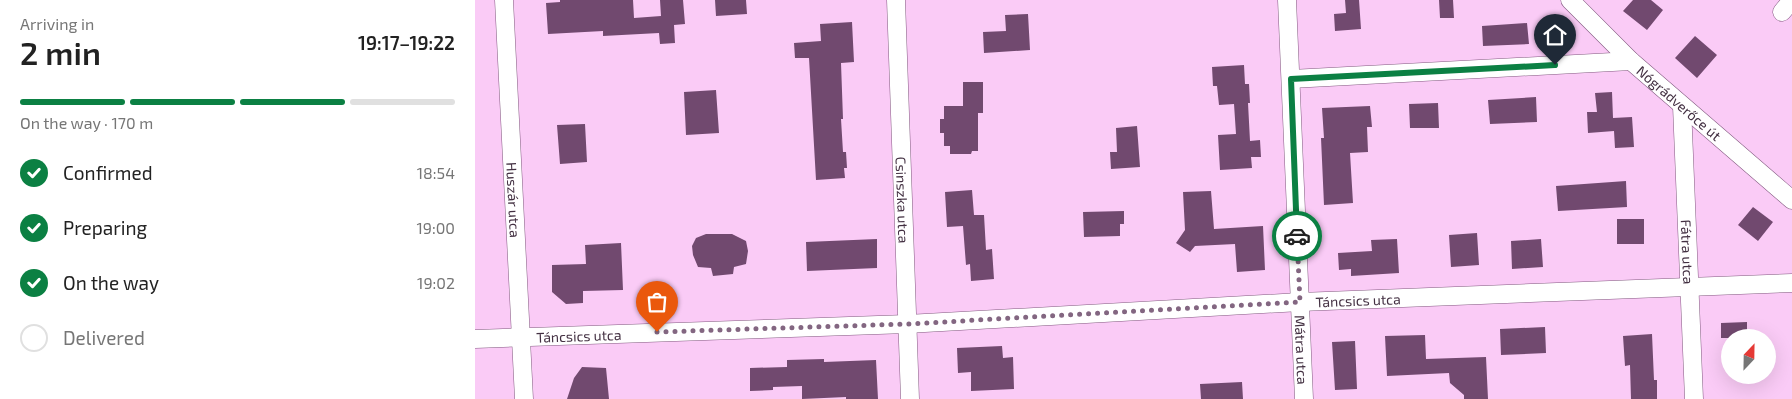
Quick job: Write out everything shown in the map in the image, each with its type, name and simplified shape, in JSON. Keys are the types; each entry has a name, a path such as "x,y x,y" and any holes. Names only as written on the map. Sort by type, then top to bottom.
{"street":[{"name":"Huszár utca","path":"504,0 524,399"},
{"name":"Csinszka utca","path":"896,0 910,399"},
{"name":"Mátra utca","path":"1287,0 1304,399"},
{"name":"Nógrádverőce út","path":"1570,0 1631,61 1792,200"},
{"path":"1291,79 1631,61"},
{"name":"Fátra utca","path":"1681,106 1694,399"},
{"name":"Táncsics utca","path":"475,339 907,324 1300,302 1792,283"}],"building":[{"path":"560,0 633,0 634,18 661,16 660,0 683,0 685,24 674,25 675,43 660,44 659,33 603,36 603,31 548,34 546,3 560,2"},
{"path":"715,0 746,0 747,14 716,16"},
{"path":"1345,0 1359,0 1361,29 1335,31 1334,14 1346,13"},
{"path":"1439,0 1453,0 1454,18 1440,18"},
{"path":"1633,0 1651,0 1663,10 1647,30 1623,11"},
{"path":"1028,14 1030,50 984,53 983,32 1006,31 1005,15"},
{"path":"852,22 854,62 841,63 843,119 841,119 843,152 846,152 847,168 844,168 845,178 816,180 809,58 795,58 794,43 821,41 820,24"},
{"path":"1527,23 1529,44 1483,46 1482,26"},
{"path":"1695,36 1717,55 1697,78 1675,58"},
{"path":"1244,65 1245,84 1249,84 1250,141 1260,140 1261,157 1251,157 1252,168 1220,170 1218,135 1236,134 1234,104 1219,105 1217,86 1213,86 1212,67"},
{"path":"963,82 983,82 983,113 978,113 978,151 972,151 971,154 950,154 950,146 944,146 944,133 940,133 940,119 944,119 944,106 963,106"},
{"path":"716,90 719,133 686,135 684,92"},
{"path":"1612,92 1613,118 1632,117 1634,147 1615,148 1614,131 1588,133 1587,112 1597,112 1595,93"},
{"path":"1536,97 1537,122 1490,124 1488,100"},
{"path":"1438,103 1439,128 1410,128 1409,104"},
{"path":"1370,106 1372,127 1367,127 1368,152 1350,153 1353,203 1324,205 1321,138 1324,138 1322,108"},
{"path":"585,124 587,162 560,164 557,125"},
{"path":"1137,126 1140,167 1111,169 1110,152 1117,152 1116,128"},
{"path":"1626,181 1627,207 1558,211 1556,186"},
{"path":"972,190 974,215 984,215 986,250 992,249 994,279 971,281 970,264 966,265 963,226 947,227 945,192"},
{"path":"1211,191 1214,229 1263,226 1265,270 1237,272 1235,244 1195,246 1190,252 1176,243 1185,230 1183,192"},
{"path":"1753,207 1773,222 1758,241 1738,225"},
{"path":"1124,211 1124,224 1120,224 1120,236 1084,237 1083,212"},
{"path":"1617,219 1644,219 1644,244 1617,244"},
{"path":"1477,233 1479,265 1451,267 1449,235"},
{"path":"706,234 732,234 746,241 748,251 746,264 734,267 733,274 713,276 711,268 698,267 693,255 692,246 696,238"},
{"path":"877,239 877,268 807,271 806,242"},
{"path":"1397,239 1399,273 1351,276 1351,269 1339,270 1338,253 1372,251 1371,240"},
{"path":"1541,239 1543,267 1512,269 1511,241"},
{"path":"621,243 623,290 583,291 583,303 566,304 552,292 552,265 586,264 585,245"},
{"path":"1747,322 1747,329 1721,329 1721,323"},
{"path":"1545,327 1546,353 1501,355 1500,329"},
{"path":"1652,334 1654,380 1657,380 1657,399 1631,399 1630,365 1625,366 1623,336"},
{"path":"1425,335 1426,359 1486,357 1488,399 1464,399 1464,395 1450,383 1449,373 1387,376 1385,336"},
{"path":"1355,341 1357,389 1335,390 1332,342"},
{"path":"1002,346 1003,358 1013,357 1014,389 971,391 971,372 958,373 957,348"},
{"path":"824,359 824,362 876,360 878,399 846,399 846,397 802,399 802,386 773,387 773,390 750,391 750,368 787,367 787,360"},
{"path":"582,367 606,368 609,399 567,399 574,378"},
{"path":"1242,382 1243,399 1201,399 1200,384"}],"way so far":[{"path":"657,332 907,324 1300,302 1297,236"}],"route":[{"path":"1297,236 1291,79 1555,65"}]}
